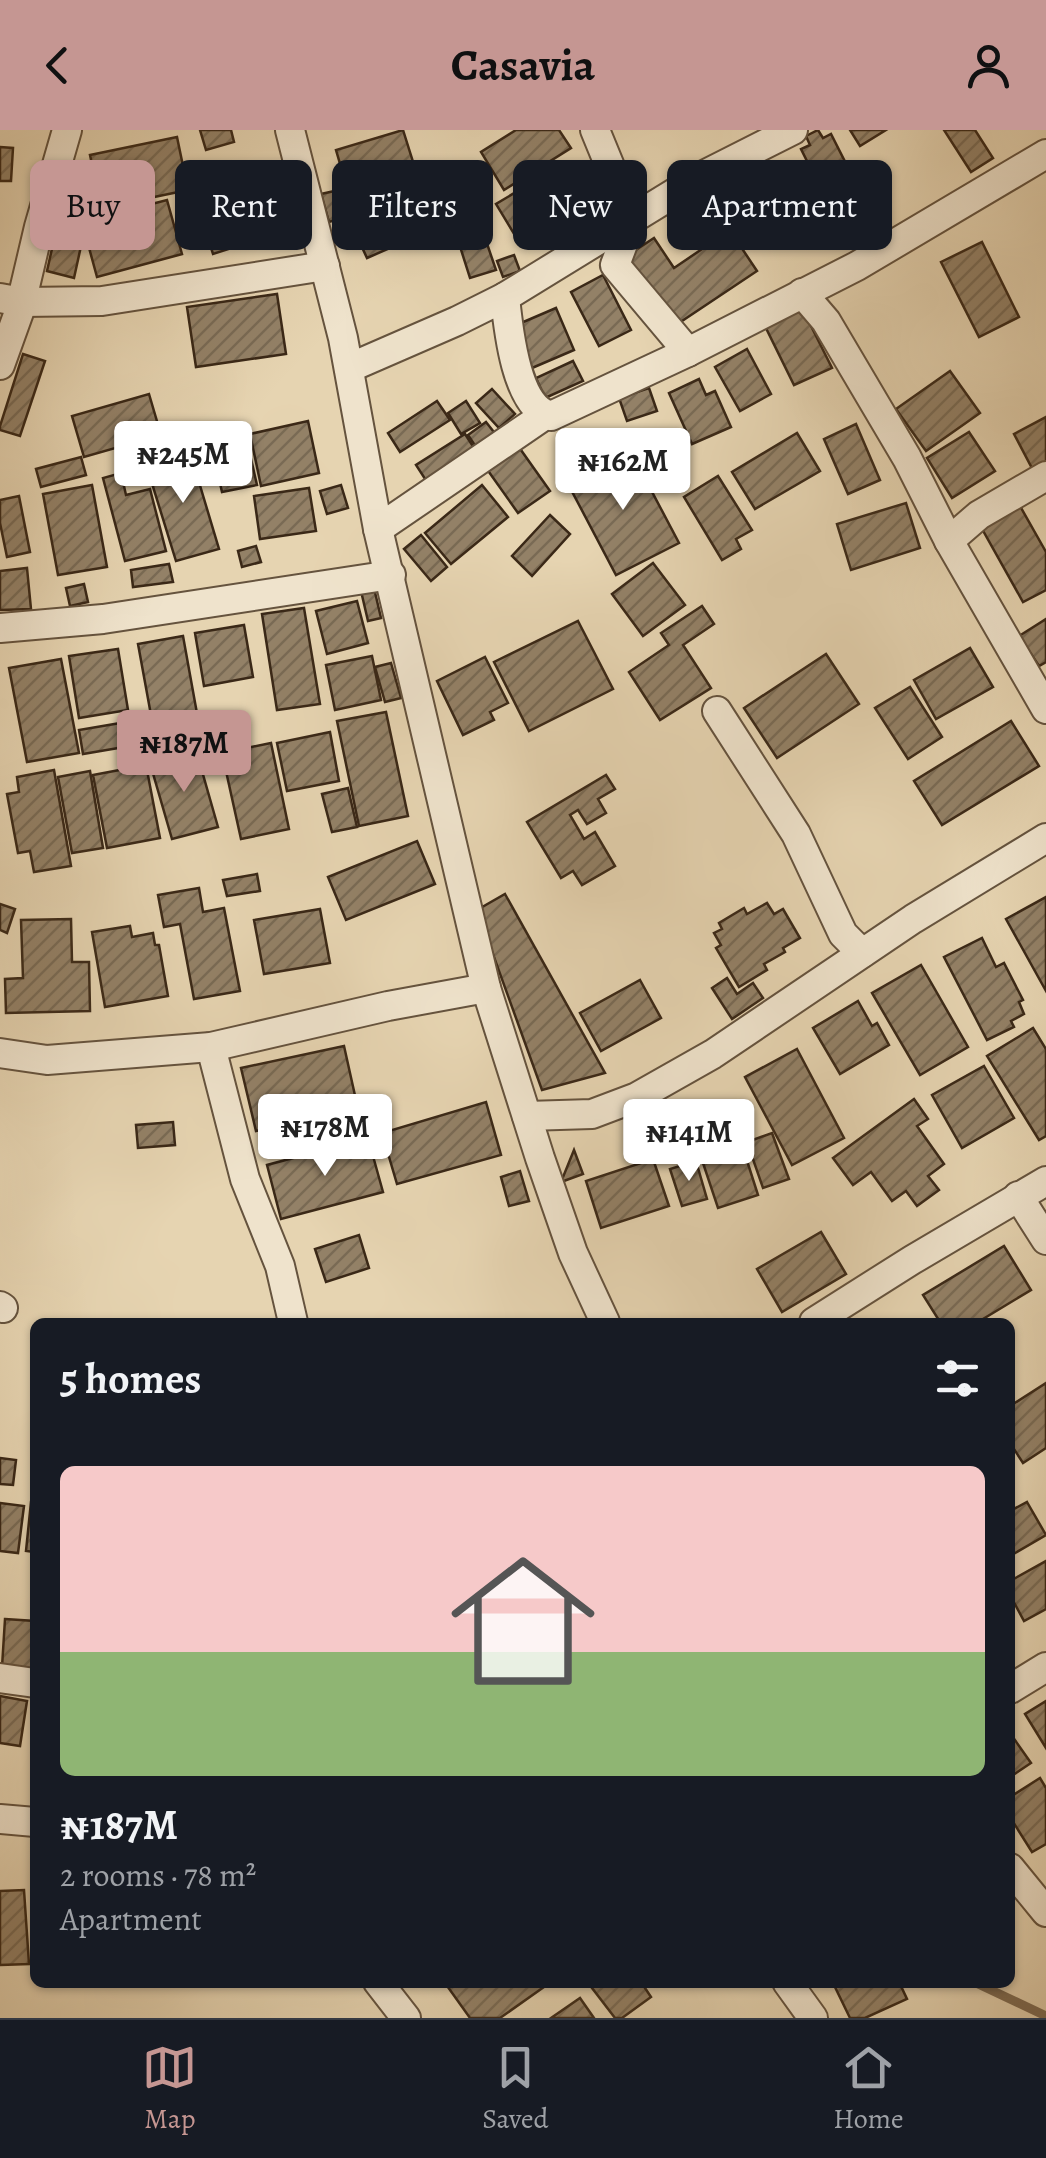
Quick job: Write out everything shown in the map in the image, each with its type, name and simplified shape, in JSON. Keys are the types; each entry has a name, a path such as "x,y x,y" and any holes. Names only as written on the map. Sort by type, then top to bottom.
{"street":[{"path":"0,365 11,300 39,226 67,130"},
{"path":"290,130 349,368 378,529 486,988 574,1253 603,1318"},
{"path":"594,130 607,160"},
{"path":"647,211 792,130"},
{"path":"504,297 509,338 522,382 538,410 551,416 857,266 1046,154"},
{"path":"349,368 456,322 582,250"},
{"path":"621,250 615,265 688,352"},
{"path":"11,300 102,301 325,266"},
{"path":"802,293 826,321 907,458 948,541 1046,709"},
{"path":"378,529 544,415"},
{"path":"948,541 978,515 1046,476"},
{"path":"0,628 103,619 391,575"},
{"path":"718,711 796,834 843,934 862,953"},
{"path":"527,1116 592,1114 636,1097 713,1054 913,919 1046,838"},
{"path":"0,1053 47,1060 211,1047 486,988"},
{"path":"211,1047 245,1179 280,1266 291,1318"},
{"path":"820,1318 1046,1181"},
{"path":"1018,1196 1046,1240"},
{"path":"1015,1686 1046,1667"},
{"path":"0,1678 30,1682"},
{"path":"0,1818 30,1821"},
{"path":"1015,1874 1046,1912"},
{"path":"383,1988 406,2018"},
{"path":"792,1988 813,2018"}],"building":[{"path":"200,130 231,130 234,142 206,150"},
{"path":"403,130 412,160 339,160 336,150"},
{"path":"516,130 559,130 571,148 552,160 513,160 513,184 504,190 493,172 493,160 486,160 481,152"},
{"path":"818,130 823,138 831,134 844,160 806,160 801,149 810,145 806,136"},
{"path":"850,130 886,130 860,146"},
{"path":"944,130 975,130 993,158 971,172"},
{"path":"177,137 182,160 175,160 175,193 155,197 155,160 91,160 90,155"},
{"path":"0,147 13,148 11,181 0,181"},
{"path":"332,192 332,221 329,222 321,194"},
{"path":"513,194 513,232 496,204"},
{"path":"167,200 175,229 175,250 182,254 97,277 90,250 155,250 155,203"},
{"path":"654,238 674,268 701,250 743,250 757,271 673,327 625,257 636,250 647,250 647,243"},
{"path":"982,242 1019,317 979,337 941,262"},
{"path":"52,250 80,250 74,278 47,271"},
{"path":"363,250 385,250 367,258"},
{"path":"461,250 489,250 496,270 470,278"},
{"path":"514,255 520,271 503,277 497,261"},
{"path":"603,275 631,330 599,346 571,292"},
{"path":"277,294 286,354 196,367 187,307"},
{"path":"801,306 832,368 794,385 764,324"},
{"path":"556,308 574,350 532,368 514,326"},
{"path":"747,349 771,394 740,411 715,367"},
{"path":"23,354 45,361 20,436 0,430 0,426"},
{"path":"573,361 583,381 545,398 536,378"},
{"path":"950,371 980,413 926,451 896,409"},
{"path":"699,379 706,395 715,391 731,427 692,444 669,393"},
{"path":"649,388 657,411 627,421 619,398"},
{"path":"492,389 515,414 499,428 476,403"},
{"path":"149,394 161,435 84,457 72,416"},
{"path":"437,401 450,420 400,452 388,433"},
{"path":"466,401 480,423 461,434 448,413"},
{"path":"1046,417 1046,466 1034,472 1014,434"},
{"path":"308,421 319,473 261,486 250,434"},
{"path":"486,422 497,436 478,450 468,435"},
{"path":"856,424 880,480 848,494 824,439"},
{"path":"969,432 995,471 952,498 927,458"},
{"path":"245,433 257,485 222,492 210,440"},
{"path":"797,433 820,471 755,509 732,472"},
{"path":"465,434 478,454 429,485 416,465"},
{"path":"516,443 550,491 518,513 484,465"},
{"path":"630,450 679,543 616,575 567,482"},
{"path":"190,452 219,549 176,561 146,464"},
{"path":"81,457 86,475 41,487 36,469"},
{"path":"121,473 126,495 150,489 166,551 125,561 103,478"},
{"path":"718,476 752,530 736,539 741,549 722,560 684,497"},
{"path":"92,485 107,567 58,575 43,494"},
{"path":"341,485 348,508 327,514 320,491"},
{"path":"482,485 508,517 451,564 425,533"},
{"path":"309,488 316,531 260,539 254,496"},
{"path":"19,496 30,552 7,557 0,500"},
{"path":"906,503 920,548 851,570 837,524"},
{"path":"1020,506 1046,552 1046,590 1023,602 981,527"},
{"path":"550,515 570,534 532,576 512,556"},
{"path":"421,535 447,567 431,581 404,549"},
{"path":"256,546 261,562 242,567 238,551"},
{"path":"653,563 685,605 643,636 612,594"},
{"path":"169,564 173,582 133,587 131,570"},
{"path":"27,568 31,609 0,610 0,571"},
{"path":"84,584 88,602 70,606 66,588"},
{"path":"374,588 381,618 368,621 361,591"},
{"path":"357,601 368,643 327,654 316,611"},
{"path":"702,606 714,624 683,645 711,688 660,720 629,672 669,645 661,633"},
{"path":"304,608 320,704 277,710 262,614"},
{"path":"1046,619 1046,662 1039,666 1019,636"},
{"path":"578,621 613,689 529,731 494,662"},
{"path":"244,625 253,677 204,686 195,633"},
{"path":"183,636 198,719 153,726 138,644"},
{"path":"970,648 993,687 936,719 914,680"},
{"path":"118,649 128,710 79,718 69,656"},
{"path":"826,654 859,704 777,758 744,708"},
{"path":"372,656 381,700 335,710 326,665"},
{"path":"485,657 508,703 490,712 494,720 463,735 437,681"},
{"path":"61,659 79,753 27,762 9,668"},
{"path":"391,663 401,698 385,702 375,667"},
{"path":"910,687 942,737 908,759 875,708"},
{"path":"386,712 408,816 359,826 337,721"},
{"path":"138,720 142,744 83,754 79,730"},
{"path":"1011,721 1039,766 942,825 914,781"},
{"path":"330,732 339,781 287,791 277,743"},
{"path":"271,743 289,829 241,839 222,753"},
{"path":"196,750 218,827 172,839 150,763"},
{"path":"146,765 160,838 107,848 93,775"},
{"path":"54,770 71,866 34,872 30,851 18,853 7,794 19,792 17,777"},
{"path":"90,771 103,848 72,853 58,777"},
{"path":"606,775 615,789 598,799 606,813 587,824 578,810 570,815 584,839 595,832 615,866 582,885 573,871 561,878 527,822"},
{"path":"348,788 357,827 332,832 322,794"},
{"path":"417,841 435,884 346,920 328,877"},
{"path":"257,874 260,891 227,896 223,880"},
{"path":"199,888 203,912 224,908 240,991 194,999 180,924 164,927 158,895"},
{"path":"505,894 605,1073 542,1090 477,910"},
{"path":"1046,897 1046,991 1006,919"},
{"path":"767,903 774,914 783,909 800,938 764,964 767,970 739,987 716,948 721,945 714,933 722,929 719,923 744,908 747,914"},
{"path":"0,904 15,909 7,933 0,930"},
{"path":"320,909 330,963 264,974 254,920"},
{"path":"71,919 72,962 89,962 90,1011 6,1013 5,979 23,978 21,920"},
{"path":"130,926 132,937 153,933 155,945 159,945 168,996 105,1007 92,932"},
{"path":"982,938 996,967 1004,963 1023,1000 1019,1002 1024,1014 1011,1021 1014,1027 987,1040 944,957"},
{"path":"921,965 968,1047 920,1075 872,993"},
{"path":"727,978 737,994 753,983 763,998 732,1019 712,988"},
{"path":"640,980 661,1018 601,1051 580,1013"},
{"path":"858,1001 889,1045 840,1074 813,1028"},
{"path":"1033,1028 1046,1049 1046,1136 1039,1140 987,1056"},
{"path":"344,1046 358,1109 256,1131 241,1068"},
{"path":"797,1049 844,1138 792,1165 745,1077"},
{"path":"984,1066 1014,1118 962,1148 932,1095"},
{"path":"914,1099 928,1119 917,1126 944,1164 928,1176 939,1190 917,1206 906,1191 892,1201 871,1172 853,1185 833,1158"},
{"path":"486,1102 501,1155 397,1184 382,1133"},
{"path":"654,1109 664,1125 645,1136 635,1121"},
{"path":"173,1122 175,1145 138,1148 136,1125"},
{"path":"772,1133 789,1179 763,1188 747,1142"},
{"path":"368,1138 383,1192 281,1219 267,1165"},
{"path":"742,1145 758,1195 718,1208 701,1157"},
{"path":"574,1150 583,1174 561,1182"},
{"path":"653,1159 669,1206 601,1228 586,1181"},
{"path":"696,1161 707,1199 682,1206 670,1169"},
{"path":"520,1171 529,1201 509,1206 501,1177"},
{"path":"821,1232 846,1274 782,1312 757,1269"},
{"path":"359,1235 369,1268 326,1282 315,1249"},
{"path":"1004,1246 1031,1290 985,1318 937,1318 923,1295"},
{"path":"1046,1383 1046,1448 1023,1463 1015,1451 1015,1403"},
{"path":"0,1458 16,1460 13,1485 0,1484"},
{"path":"1027,1502 1046,1535 1015,1553 1015,1508"},
{"path":"0,1503 24,1506 18,1553 0,1551"},
{"path":"30,1512 30,1551 26,1551"},
{"path":"1046,1561 1046,1609 1024,1621 1015,1604 1015,1578"},
{"path":"5,1619 30,1621 30,1670 2,1667"},
{"path":"0,1696 27,1701 20,1746 0,1743"},
{"path":"1046,1701 1046,1748 1025,1714"},
{"path":"1015,1740 1031,1763 1015,1774"},
{"path":"1040,1778 1046,1788 1046,1844 1032,1852 1015,1825 1015,1794"},
{"path":"24,1890 29,1964 0,1965 0,1891"},
{"path":"449,1988 542,1988 500,2018 470,2018"},
{"path":"592,1988 645,1988 651,1997 622,2018 615,2018"},
{"path":"835,1988 902,1988 907,1999 865,2018 850,2018"},
{"path":"580,1998 594,2018 551,2018"}],"waterway":[{"path":"987,1988 1046,2016"}]}
